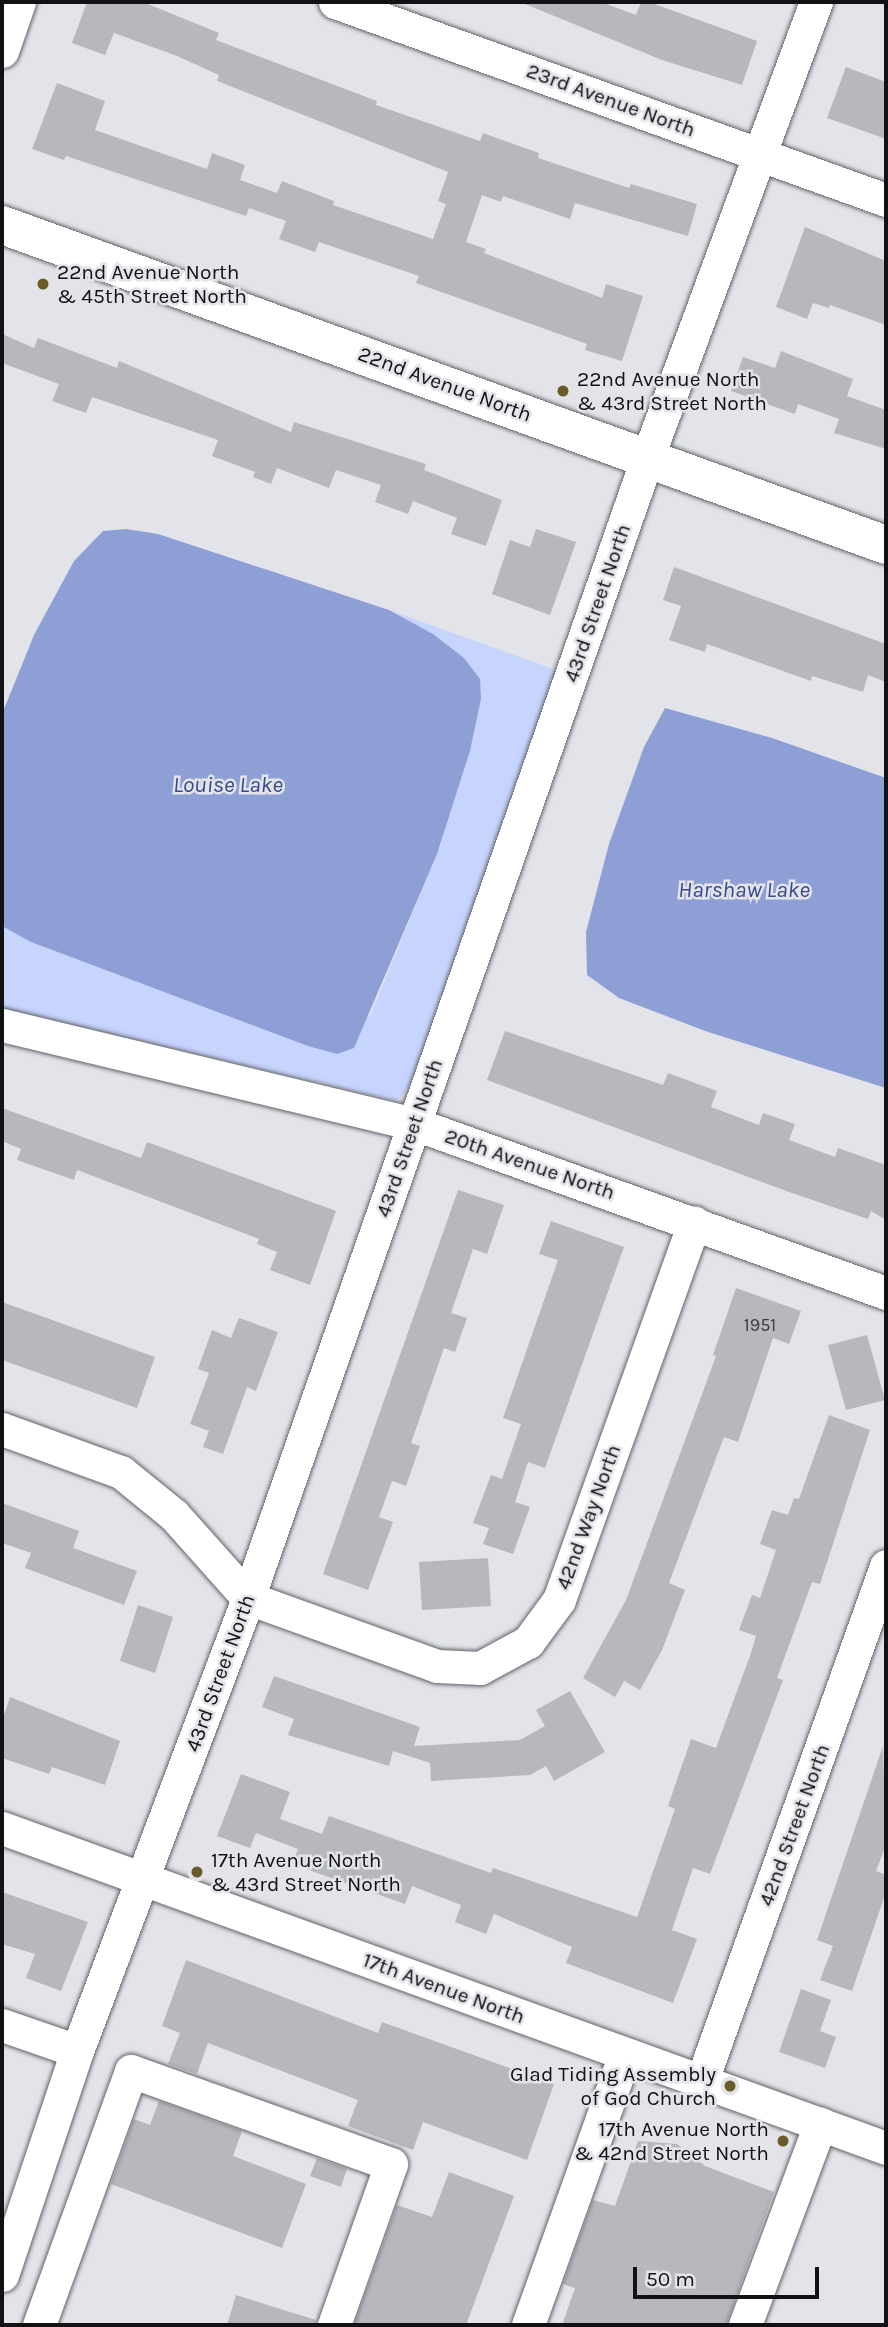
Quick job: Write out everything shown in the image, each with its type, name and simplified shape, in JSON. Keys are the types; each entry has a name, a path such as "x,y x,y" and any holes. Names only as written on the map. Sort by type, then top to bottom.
{"main road":[{"name":"22nd Avenue North","path":"2,225 648,456 886,545"}],"street":[{"path":"2,51 19,2"},
{"name":"23rd Avenue North","path":"335,2 886,200"},
{"name":"43rd Street North","path":"8,2244 77,2051 145,1879 247,1598 648,456 816,2"},
{"name":"20th Avenue North","path":"2,1025 415,1124 886,1293"},
{"name":"42nd Way North","path":"247,1598 437,1666 481,1668 528,1642 559,1600 694,1222"},
{"path":"2,1429 121,1472 174,1515 247,1598"},
{"name":"42nd Street North","path":"701,2083 886,1566"},
{"name":"17th Avenue North","path":"2,1828 886,2148"},
{"path":"2,2025 77,2051"},
{"path":"528,2325 625,2054"},
{"path":"39,2325 131,2071 391,2164 334,2325"},
{"path":"745,2325 820,2124"},
{"path":"8,2244 60,2265"}],"shaded area":[{"path":"389,610 559,671 411,1086 397,1101 2,1009 2,926 31,942 308,1046 370,1016 437,854 470,751 481,699 433,634"}],"water":[{"name":"Louise Lake","path":"126,529 158,534 389,610 433,634 464,658 480,679 481,699 470,751 437,854 354,1048 337,1054 308,1046 31,942 2,926 2,714 34,635 74,561 103,531"},
{"name":"Harshaw Lake","path":"665,708 772,738 886,778 886,1088 708,1032 619,998 587,975 586,932 609,844 644,747"}],"building":[{"path":"87,2 143,2 219,33 216,40 377,101 376,105 480,141 483,133 539,153 538,158 629,188 631,184 697,204 688,236 575,203 570,219 503,196 501,202 482,195 466,242 486,249 484,253 602,298 606,284 643,296 622,361 585,350 587,344 416,283 419,276 319,242 315,252 279,239 286,221 249,208 246,216 66,156 64,160 32,149 57,83 105,101 95,130 207,169 212,153 245,165 240,180 277,193 282,181 334,201 333,205 433,239 446,204 438,201 448,172 217,81 219,75 114,33 105,55 72,43"},
{"path":"520,2 601,2 636,15 641,2 649,2 757,41 742,85 662,60"},
{"path":"846,67 886,82 886,139 827,118"},
{"path":"805,227 886,261 886,325 830,305 829,308 813,303 807,319 776,307"},
{"path":"2,334 34,348 38,338 117,368 119,361 291,432 294,422 426,464 424,470 502,500 486,546 451,534 457,518 413,501 408,514 375,502 381,485 336,470 329,488 277,468 271,484 253,477 255,472 212,456 218,440 92,397 86,413 52,401 59,384 2,363"},
{"path":"781,351 853,379 847,396 886,410 886,449 834,433 839,419 798,404 795,414 731,391 743,357 775,368"},
{"path":"536,529 576,542 550,615 492,594 510,540 530,547"},
{"path":"674,567 886,644 886,682 868,675 863,692 812,676 811,681 707,644 705,652 669,640 681,606 663,600"},
{"path":"505,1031 663,1085 668,1073 717,1091 711,1107 759,1125 763,1113 795,1124 789,1140 835,1157 838,1148 886,1165 886,1220 871,1211 868,1219 789,1192 487,1080"},
{"path":"2,1108 141,1158 147,1142 336,1211 310,1285 270,1270 277,1252 257,1244 259,1239 77,1170 74,1180 17,1160 21,1149 2,1141"},
{"path":"458,1190 504,1205 487,1254 473,1249 451,1313 467,1318 455,1352 444,1348 411,1443 420,1446 406,1486 392,1481 379,1517 393,1522 368,1590 323,1574"},
{"path":"551,1221 624,1247 545,1468 528,1462 515,1502 530,1507 513,1554 483,1544 489,1528 473,1523 491,1475 502,1479 521,1424 503,1418 558,1260 539,1254"},
{"path":"736,1288 801,1311 789,1344 773,1338 738,1442 724,1437 669,1583 685,1590 662,1650 640,1690 624,1681 615,1697 583,1678 626,1600 716,1356 713,1355"},
{"path":"2,1302 155,1357 137,1408 2,1360"},
{"path":"239,1318 278,1332 256,1391 247,1387 223,1454 203,1447 209,1431 190,1424 209,1373 198,1369 212,1330 231,1338"},
{"path":"867,1335 885,1400 846,1410 828,1345"},
{"path":"829,1415 870,1430 820,1584 812,1582 777,1678 783,1680 710,1874 693,1868 672,1930 697,1939 673,2003 566,1963 572,1947 494,1914 486,1934 455,1922 461,1905 412,1886 405,1904 292,1864 298,1849 256,1833 250,1848 217,1836 241,1774 290,1792 280,1819 322,1834 329,1816 491,1873 493,1868 637,1917 675,1809 668,1806 691,1739 716,1748 751,1653 756,1636 739,1630 752,1595 760,1598 776,1550 760,1544 772,1510 788,1515 794,1498 799,1499"},
{"path":"2,1503 79,1531 73,1548 137,1571 124,1605 25,1568 31,1553 2,1543"},
{"path":"488,1558 491,1606 422,1610 419,1562"},
{"path":"138,1605 173,1617 155,1673 120,1661"},
{"path":"274,1676 420,1727 414,1746 520,1740 545,1726 536,1710 570,1691 605,1752 554,1781 546,1766 530,1775 431,1781 430,1763 393,1751 389,1766 288,1735 294,1719 262,1707"},
{"path":"10,1697 120,1741 105,1785 52,1767 49,1774 2,1758 2,1721"},
{"path":"883,1746 886,1845 876,1871 886,1875 886,1892 852,1991 820,1980 833,1946 817,1940"},
{"path":"2,1892 88,1922 61,1991 26,1978 35,1954 2,1944"},
{"path":"186,1960 378,2033 382,2022 554,2084 527,2160 423,2122 413,2150 348,2126 358,2100 208,2043 197,2074 168,2064 180,2033 162,2026"},
{"path":"801,1989 831,2000 820,2031 836,2037 825,2068 779,2052"},
{"path":"159,2101 242,2131 233,2156 306,2184 282,2248 111,2184 134,2119 150,2125"},
{"path":"638,2141 677,2144 705,2166 774,2192 726,2325 562,2325 575,2288 563,2284 593,2200 615,2206"},
{"path":"317,2158 347,2169 341,2187 310,2176"},
{"path":"449,2172 514,2196 466,2325 354,2325 397,2205 432,2217"},
{"path":"236,2295 316,2320 315,2325 227,2325"}],"place":[{"name":"22nd Avenue North & 45th Street North","path":"43,284"},
{"name":"22nd Avenue North & 43rd Street North","path":"563,391"},
{"name":"17th Avenue North & 43rd Street North","path":"197,1872"},
{"name":"Glad Tiding Assembly of God Church","path":"730,2086"},
{"name":"17th Avenue North & 42nd Street North","path":"783,2141"}]}
